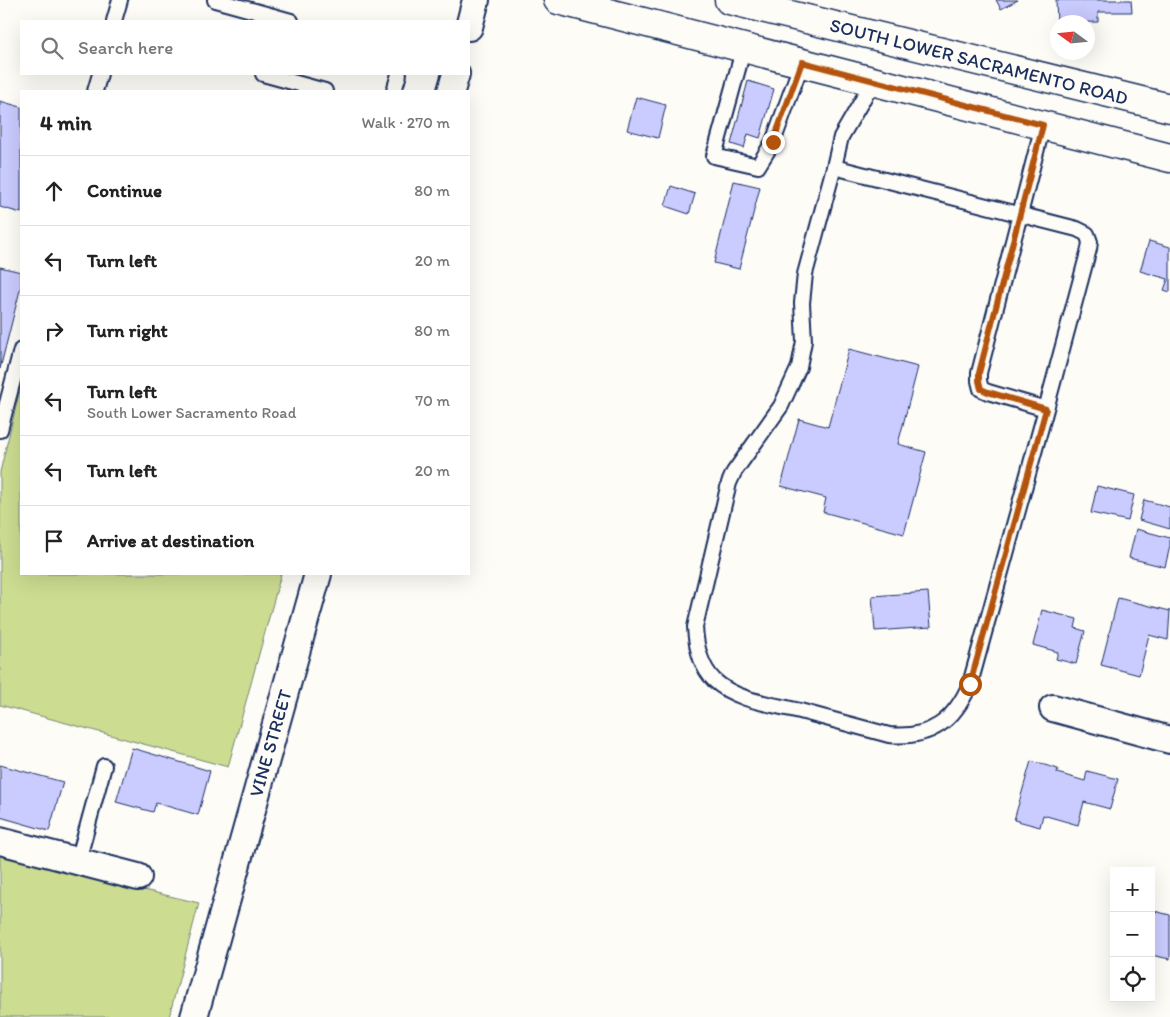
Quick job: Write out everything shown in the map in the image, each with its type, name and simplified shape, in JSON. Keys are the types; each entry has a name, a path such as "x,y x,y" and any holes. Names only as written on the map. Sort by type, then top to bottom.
{"main road":[{"path":"558,0 874,80 1170,158"},
{"name":"SOUTH LOWER SACRAMENTO ROAD","path":"729,0 1170,108"}],"street":[{"path":"470,23 476,0"},
{"path":"451,90 456,75"},
{"name":"VINE STREET","path":"194,1017 318,575"},
{"path":"1053,708 1170,740"},
{"path":"0,841 138,877"}],"lane":[{"path":"114,20 120,0"},
{"path":"215,0 287,20"},
{"path":"744,47 714,156 758,166 773,142 802,62"},
{"path":"96,90 100,75"},
{"path":"267,75 321,90"},
{"path":"394,90 399,75"},
{"path":"834,166 1077,229 1087,234 1090,242 970,684 963,701 947,720 936,727 910,735 889,734 748,698 722,687 713,678 701,657 696,642 695,627 725,498 734,472 781,406 799,367 804,341 802,303 805,274 841,137 874,80"},
{"path":"1043,125 979,373 979,381 981,389 988,392 1046,409"},
{"path":"0,430 20,354"},
{"path":"78,861 104,766"}],"green space":[{"path":"20,390 20,575 281,575 228,767 0,705 0,472"},
{"path":"0,856 199,903 169,1017 0,1017"}],"building":[{"path":"996,0 1018,0 1001,9"},
{"path":"1056,0 1131,0 1132,12 1098,12 1098,22 1095,22 1095,15 1057,15"},
{"path":"748,81 774,89 760,138 748,134 744,148 731,144"},
{"path":"636,97 666,105 658,138 627,130"},
{"path":"0,101 20,107 20,213 0,207"},
{"path":"734,181 760,187 739,269 714,263"},
{"path":"671,186 695,194 689,214 665,206"},
{"path":"1149,241 1170,247 1170,292 1164,290 1168,279 1140,271"},
{"path":"0,267 20,272 20,290 0,369"},
{"path":"849,349 918,367 898,444 926,452 904,534 823,512 826,498 781,486 799,419 828,427"},
{"path":"1097,486 1134,495 1128,521 1091,513"},
{"path":"1144,500 1170,507 1170,529 1139,520"},
{"path":"1136,529 1170,538 1165,567 1129,558"},
{"path":"928,592 931,627 875,631 872,596"},
{"path":"1118,598 1170,611 1168,640 1149,635 1139,675 1101,665"},
{"path":"1042,610 1077,619 1075,628 1085,631 1076,664 1056,659 1058,652 1033,645"},
{"path":"132,748 210,771 198,815 156,803 153,812 116,802"},
{"path":"1031,761 1058,769 1057,773 1085,781 1087,771 1118,779 1110,809 1084,802 1078,825 1043,815 1040,827 1014,820"},
{"path":"0,765 63,782 49,831 0,817"},
{"path":"1155,911 1170,915 1170,959 1155,956"}],"route":[{"path":"773,142 802,62 1043,125 979,373 979,381 981,389 988,392 1046,409 970,684"}]}
